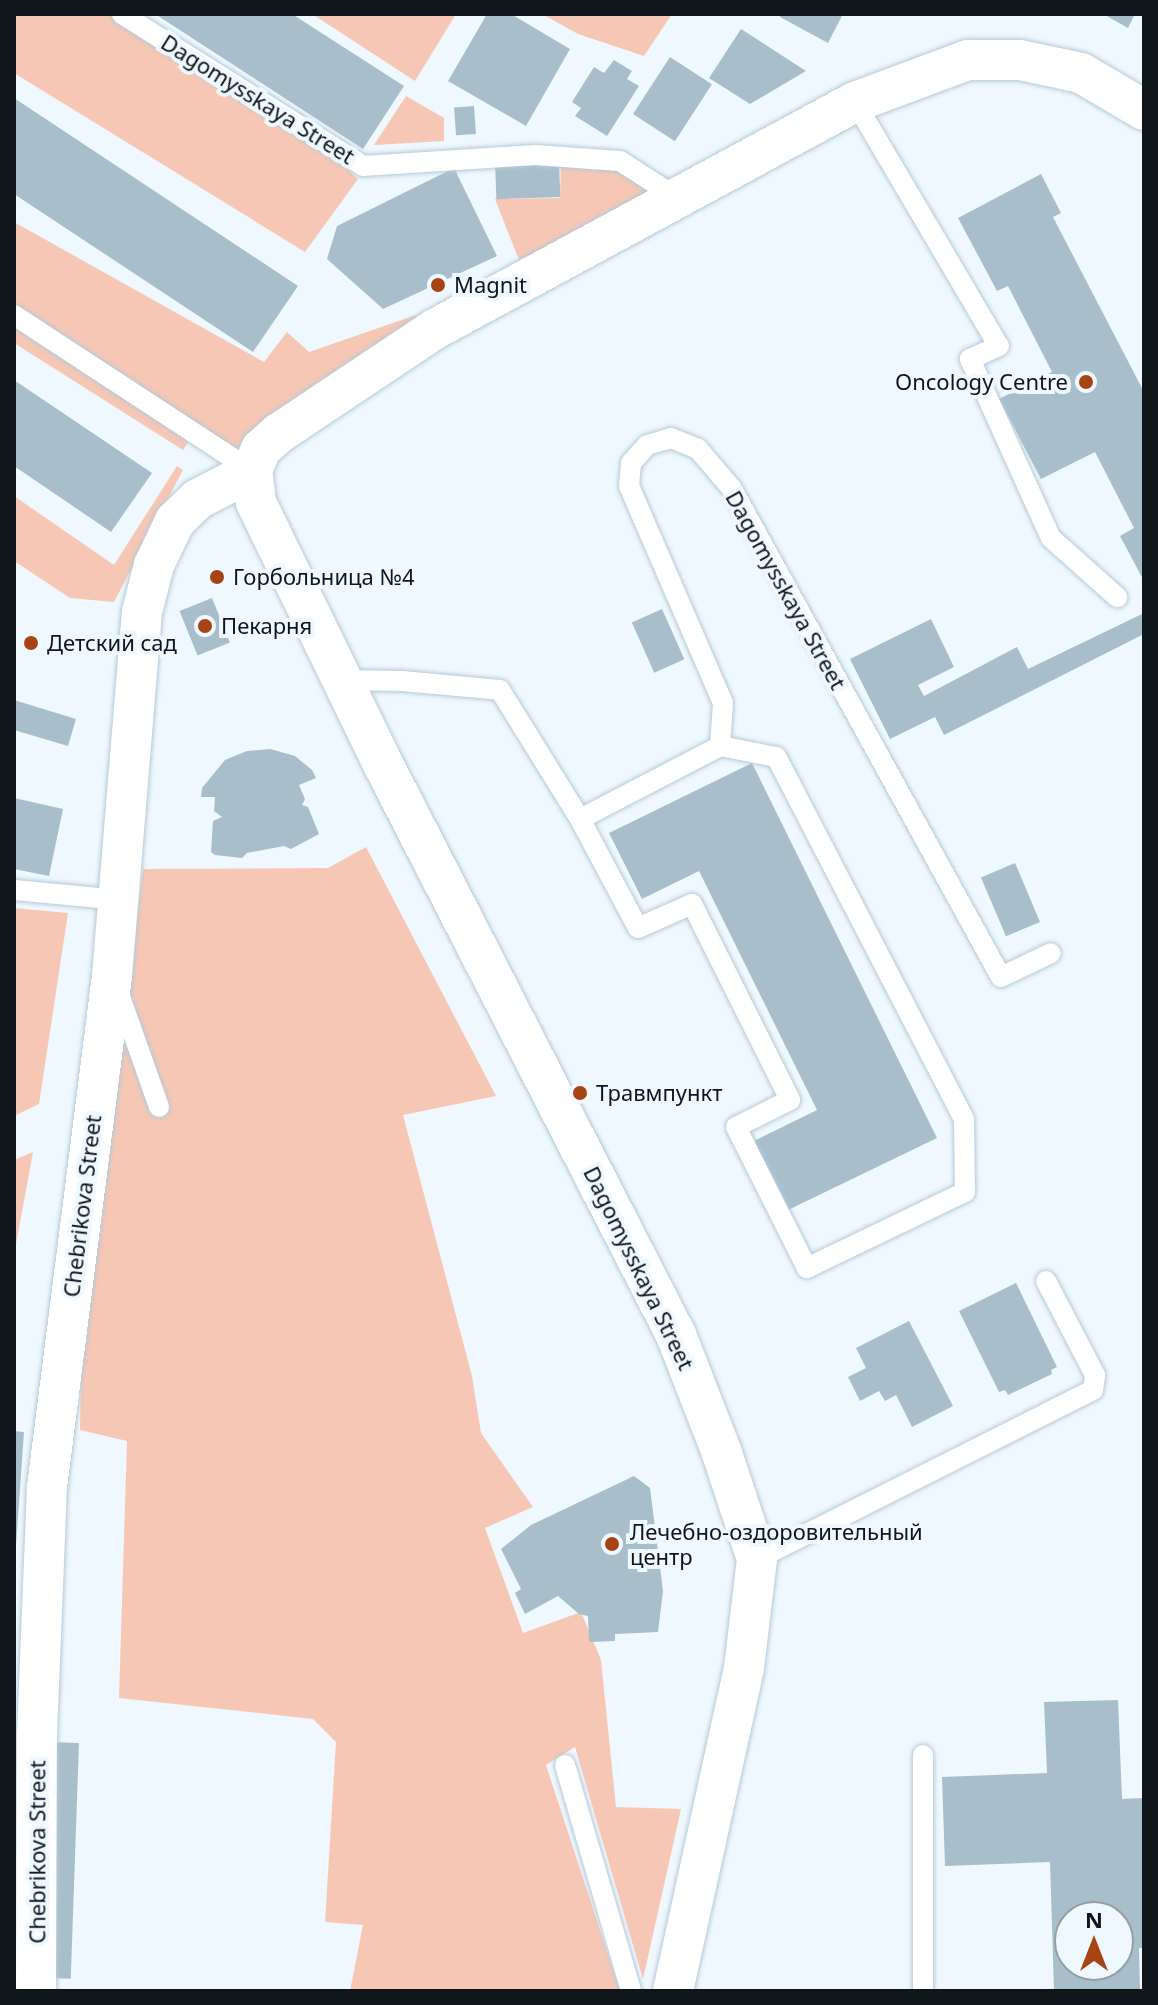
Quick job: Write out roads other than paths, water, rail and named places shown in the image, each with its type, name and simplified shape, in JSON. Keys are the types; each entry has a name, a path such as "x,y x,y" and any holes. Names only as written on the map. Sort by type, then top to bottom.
{"street":[{"path":"252,471 261,449 279,433 435,329 855,102 968,60 1020,60 1081,73 1144,110"},
{"name":"Dagomysskaya Street","path":"252,471 256,502 343,680 676,1335 722,1453 757,1559 744,1668 673,1991"},
{"name":"Chebrikova Street","path":"36,1991 37,1735 47,1487 112,976 142,612 154,565 175,521 198,499 252,471"}],"lane":[{"name":"Dagomysskaya Street","path":"122,14 363,166 535,155 620,161 676,197"},
{"path":"855,102 999,346 970,359 1051,538 1117,597"},
{"path":"14,315 252,471"},
{"name":"Dagomysskaya Street","path":"720,746 723,703 629,486 631,463 647,445 671,438 698,449 732,489 1001,977 1051,953"},
{"path":"343,680 402,681 500,690 580,819 638,928 692,904 790,1100 736,1127 807,1268 965,1192 964,1119 776,757 720,746 580,819"},
{"path":"14,890 119,900"},
{"path":"112,976 140,1046 159,1107"},
{"path":"757,1559 1093,1390 1095,1375 1046,1281"},
{"path":"923,1755 923,1991"},
{"path":"565,1765 631,1991"}],"place":[{"name":"Magnit","path":"438,285"},
{"name":"Oncology Centre","path":"1086,382"},
{"name":"Горбольница №4","path":"217,577"},
{"name":"Пекарня","path":"205,626"},
{"name":"Детский сад","path":"31,643"},
{"name":"Травмпункт","path":"580,1093"},
{"name":"Лечебно-оздоровительный центр","path":"612,1544"}]}
